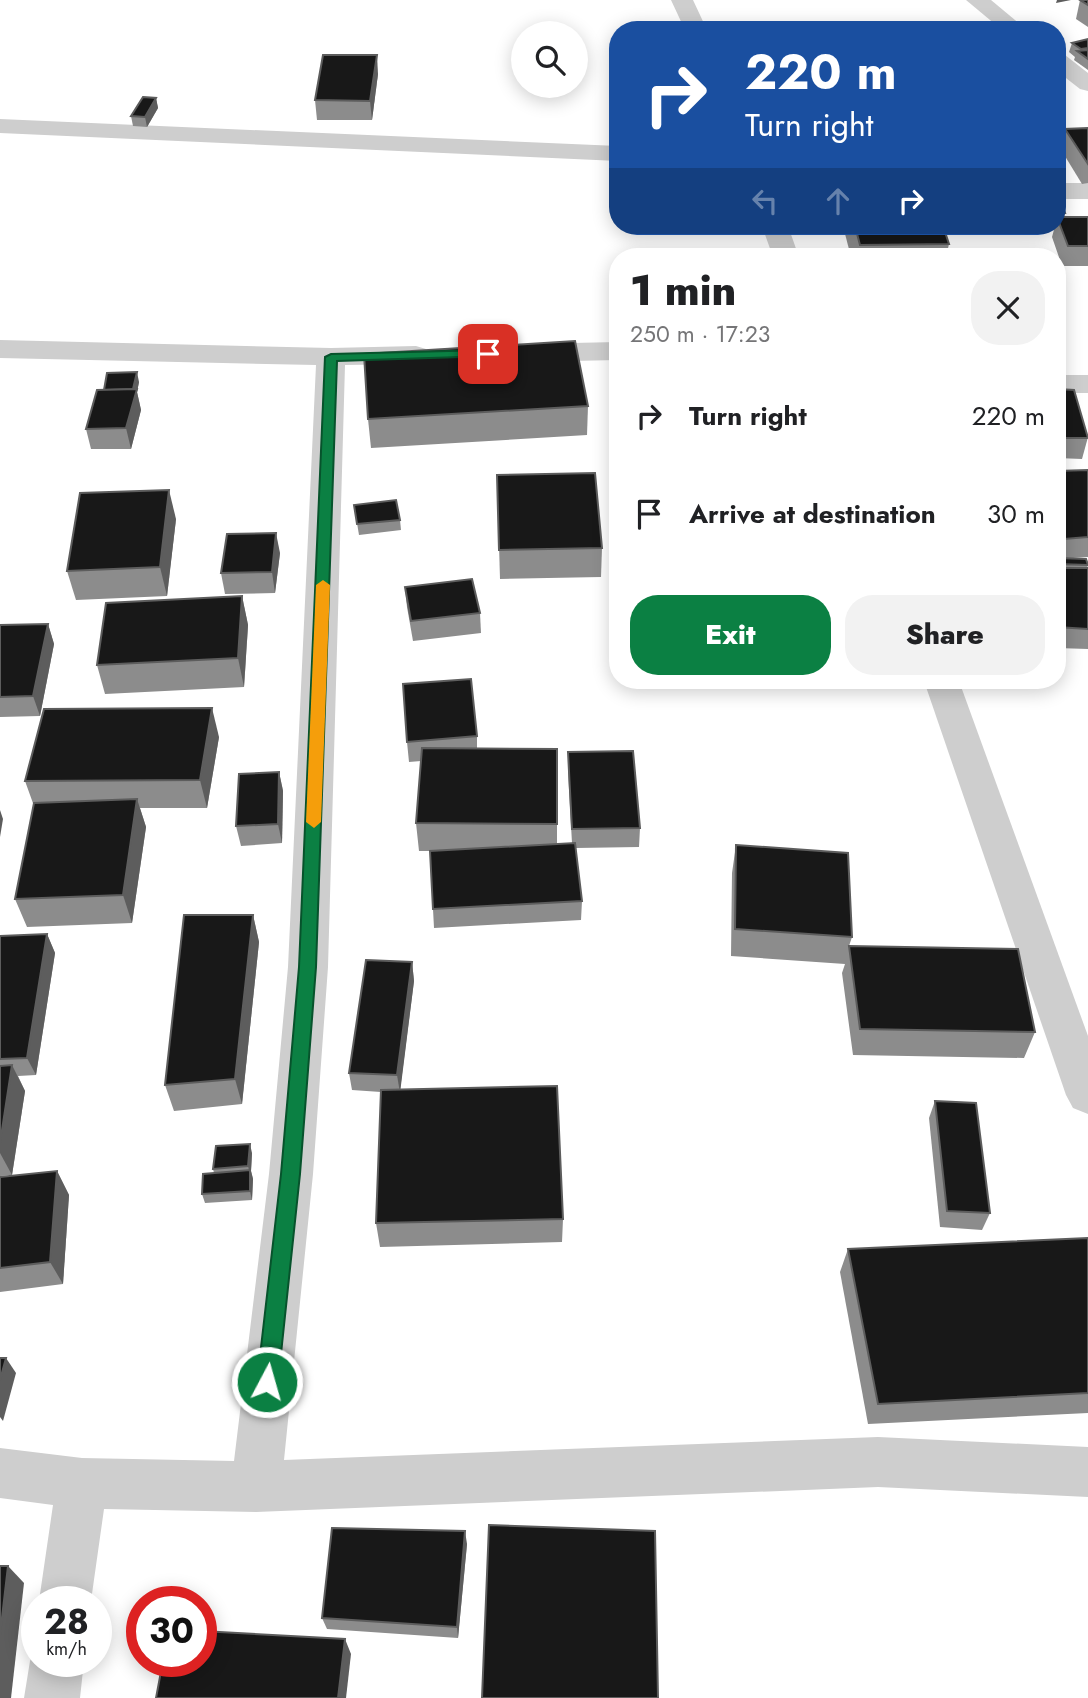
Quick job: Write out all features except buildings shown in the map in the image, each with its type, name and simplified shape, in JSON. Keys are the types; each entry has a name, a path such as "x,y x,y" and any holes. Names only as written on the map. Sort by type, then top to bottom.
{"street":[{"path":"682,0 692,21"},
{"path":"977,0 1004,21"},
{"path":"1066,67 1088,84"},
{"path":"0,127 609,154"},
{"path":"1066,191 1088,191"},
{"path":"0,349 331,357 440,355"},
{"path":"495,354 609,351"},
{"path":"256,1487 290,1174 308,967 331,357"},
{"path":"1066,384 1088,384"},
{"path":"944,689 1088,1095"},
{"path":"0,1473 82,1483 256,1487 878,1462 1088,1472"},
{"path":"67,1586 82,1483"},
{"path":"52,1698 55,1677"}],"slow traffic":[{"path":"314,822 323,585"}],"route":[{"path":"267,1382 290,1174 308,967 331,357 488,354"}]}
